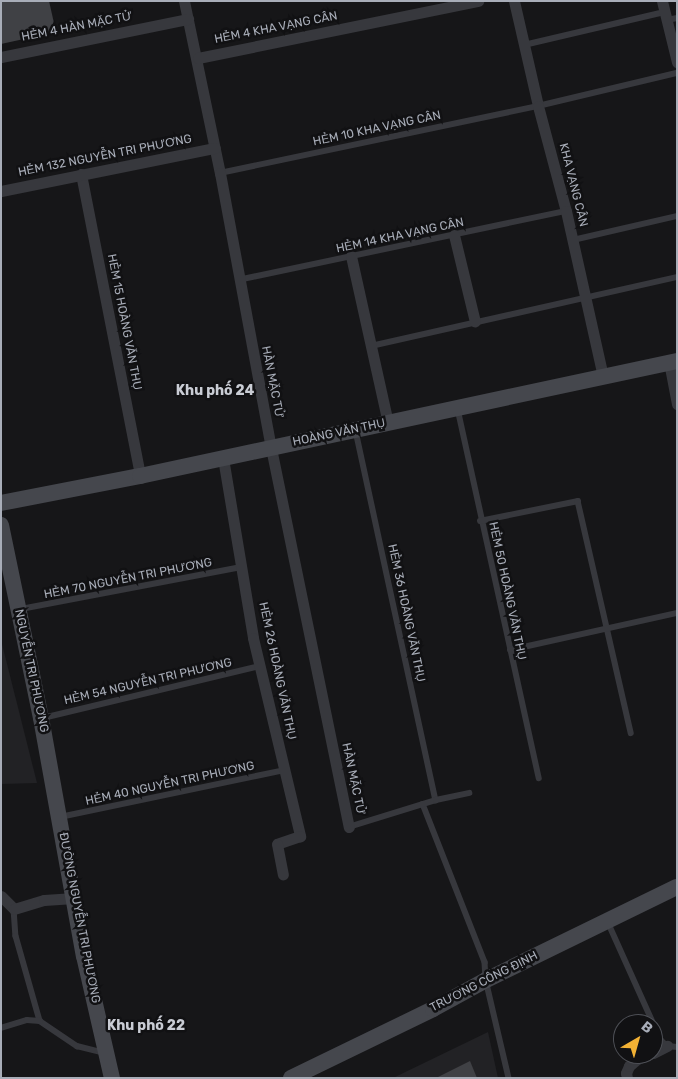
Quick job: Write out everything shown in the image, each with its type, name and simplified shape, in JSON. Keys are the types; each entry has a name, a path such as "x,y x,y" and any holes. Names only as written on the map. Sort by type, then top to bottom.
{"street":[{"name":"HÀN MẶC TỬ","path":"184,1 198,58 238,280 349,827"},
{"name":"HẺM 4 KHA VẠNG CÂN","path":"198,58 478,1"},
{"name":"KHA VẠNG CÂN","path":"514,1 538,106 573,240 603,376"},
{"path":"668,13 677,62"},
{"name":"HẺM 4 HÀN MẶC TỬ","path":"1,56 188,19"},
{"name":"HẺM 132 NGUYỄN TRI PHƯƠNG","path":"1,191 215,148"},
{"name":"HẺM 15 HOÀNG VĂN THỤ","path":"81,174 140,476"},
{"path":"454,235 475,322"},
{"path":"351,256 388,423"},
{"path":"673,362 677,404"},
{"name":"HOÀNG VĂN THỤ","path":"1,503 140,476 673,362"},
{"name":"HẺM 26 HOÀNG VĂN THỤ","path":"223,458 260,666 300,836 278,844 283,874"},
{"name":"NGUYỄN TRI PHƯƠNG","path":"1,525 60,817"},
{"name":"ĐƯỜNG NGUYỄN TRI PHƯƠNG","path":"60,817 74,898 105,1053 112,1078"},
{"name":"TRƯƠNG CÔNG ĐỊNH","path":"291,1078 313,1070 486,980 677,887"},
{"path":"1,896 14,909 44,900 74,898"},
{"path":"627,1078 626,1073 631,1064"}],"lane":[{"path":"524,45 668,13"},
{"name":"HẺM 10 KHA VẠNG CÂN","path":"220,173 538,106 677,73"},
{"name":"HẺM 14 KHA VẠNG CÂN","path":"238,280 566,211"},
{"path":"573,240 677,216"},
{"path":"371,346 677,278"},
{"name":"HẺM 50 HOÀNG VĂN THỤ","path":"458,408 539,778"},
{"name":"HẺM 36 HOÀNG VĂN THỤ","path":"356,429 436,800"},
{"path":"480,521 578,501 631,733"},
{"name":"HẺM 70 NGUYỄN TRI PHƯƠNG","path":"19,610 241,567"},
{"path":"510,650 677,613"},
{"name":"HẺM 54 NGUYỄN TRI PHƯƠNG","path":"41,718 260,666"},
{"name":"HẺM 40 NGUYỄN TRI PHƯƠNG","path":"60,817 285,770"},
{"path":"349,827 436,800 469,793"},
{"path":"423,804 484,962 486,980 509,1078"},
{"path":"14,909 16,936 40,1022"},
{"path":"608,922 661,1040 672,1046"},
{"path":"1,1028 27,1020 40,1022 77,1046 105,1053"}],"shaded area":[{"path":"1,640 37,783 1,784"},
{"path":"488,1032 498,1078 393,1078"}],"building":[{"path":"1,1 49,1 56,32 1,44"},
{"path":"470,1061 477,1078 436,1078"}],"district":[{"name":"Khu phố 24","path":"215,391"},
{"name":"Khu phố 22","path":"146,1026"}]}
